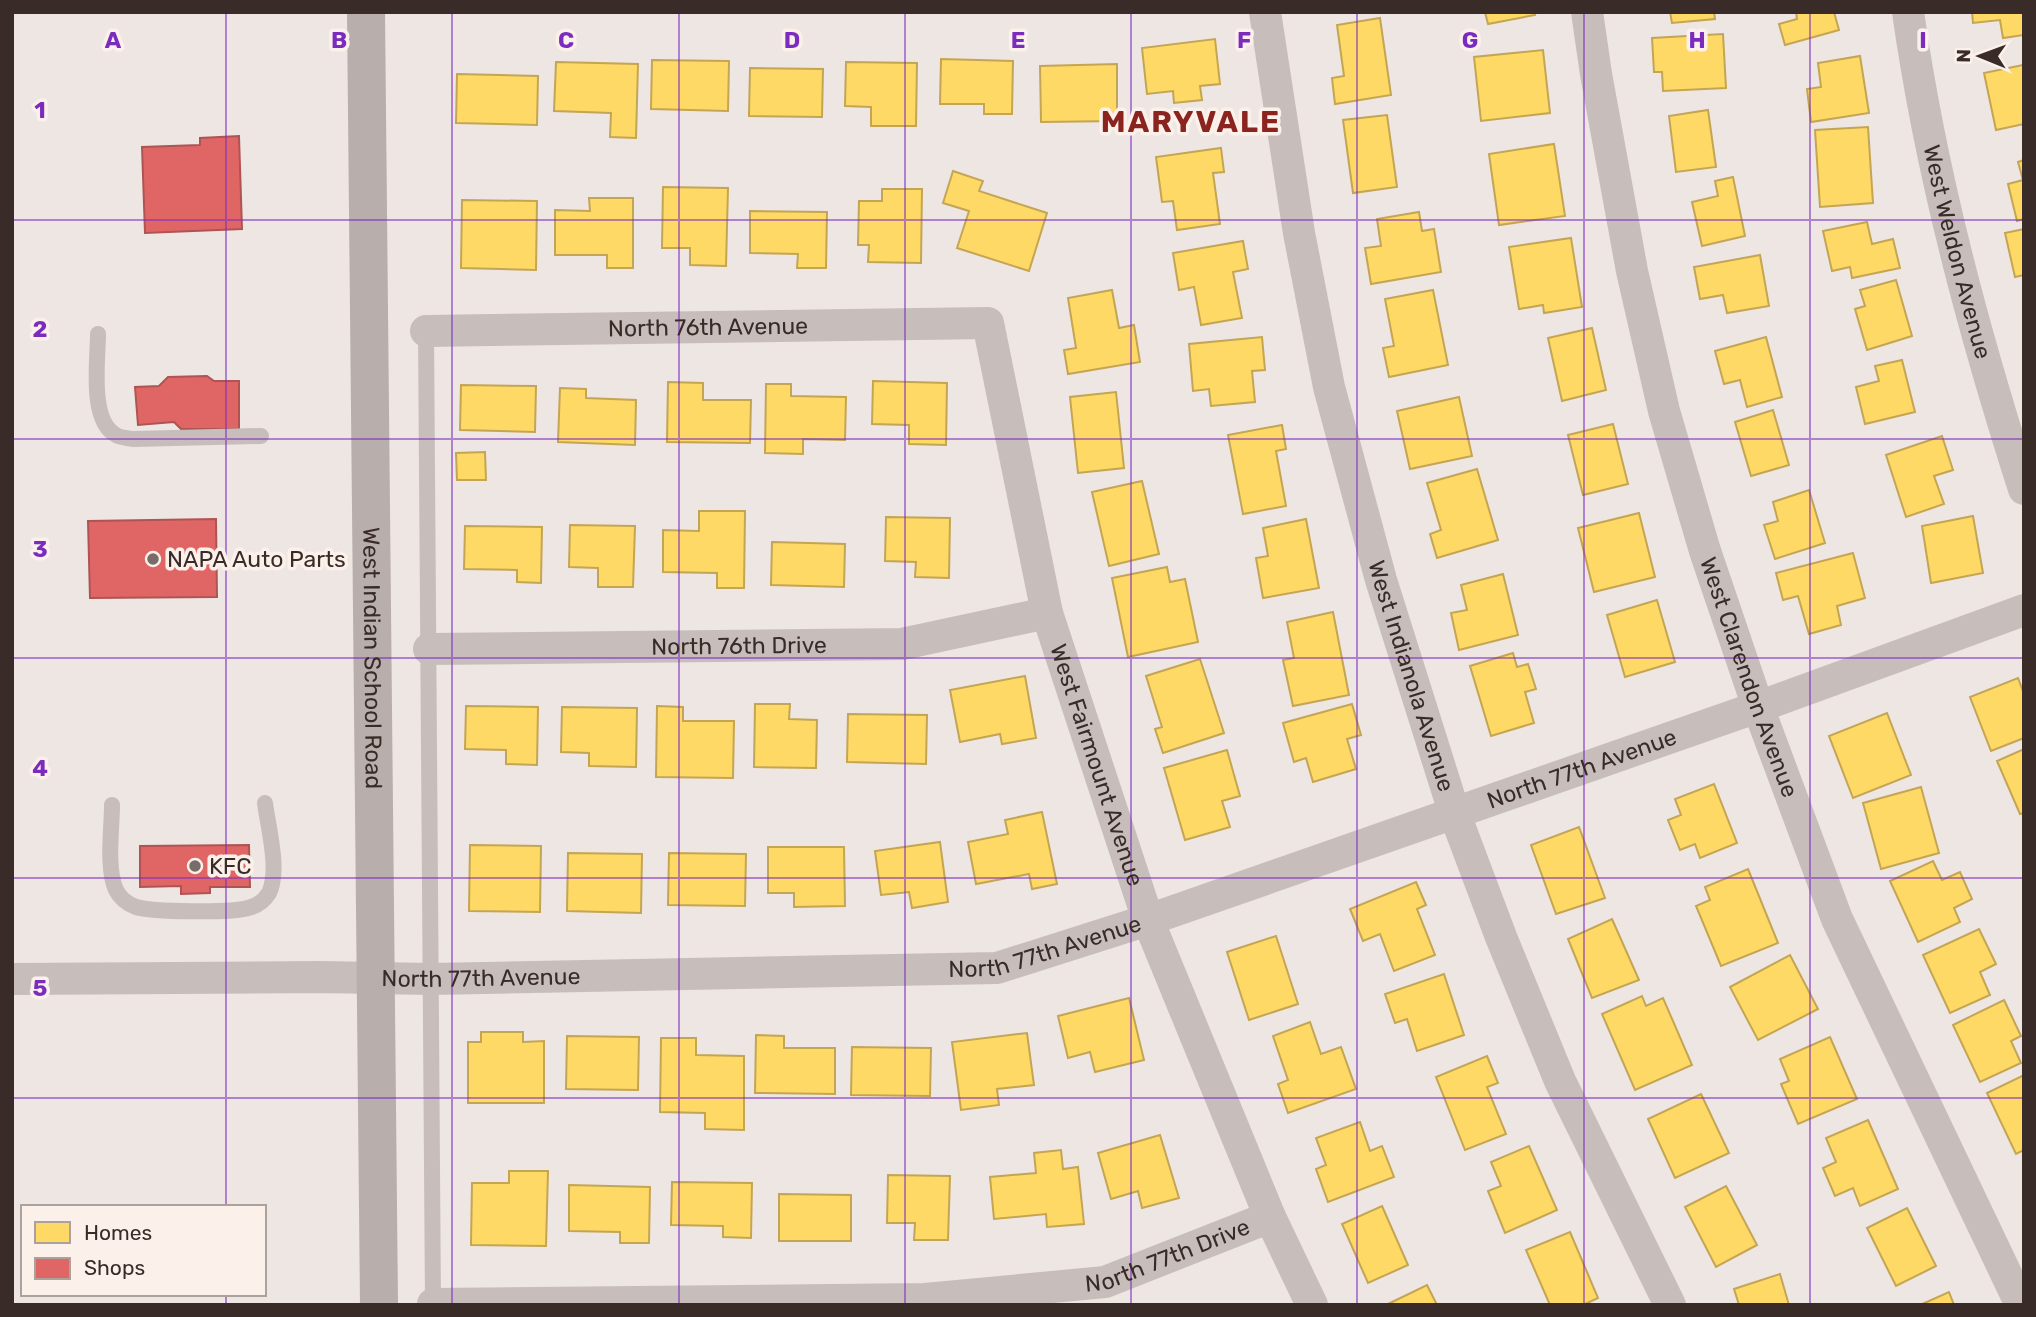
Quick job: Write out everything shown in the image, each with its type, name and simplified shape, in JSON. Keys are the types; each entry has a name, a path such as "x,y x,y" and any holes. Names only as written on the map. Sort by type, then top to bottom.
{"main road":[{"name":"West Indian School Road","path":"366,12 379,1305"}],"street":[{"name":"West Indianola Avenue","path":"1265,12 1298,233 1329,387 1381,580 1454,812 1501,937 1560,1080 1670,1305"},
{"name":"West Clarendon Avenue","path":"1587,12 1632,271 1664,411 1705,551 1758,707 1837,919 2021,1305"},
{"name":"West Weldon Avenue","path":"1908,12 1927,130 1976,323 2024,489"},
{"name":"North 76th Avenue","path":"426,331 988,323"},
{"name":"West Fairmount Avenue","path":"988,323 1047,613 1148,920 1270,1217 1312,1305"},
{"name":"North 77th Avenue","path":"12,979 431,979 997,968 1148,920 1758,707 2024,610"},
{"name":"North 76th Drive","path":"429,649 902,644 1047,613"},
{"name":"North 77th Drive","path":"433,1304 925,1299 1105,1282 1270,1217"}],"lane":[{"path":"426,331 433,1304"},
{"path":"98,334 98,407 104,424 116,435 133,439 261,436"},
{"path":"112,805 112,877 116,891 125,902 138,907 198,910 246,909 264,900 270,890 273,859 265,803"}],"building: Homes":[{"path":"1485,12 1534,12 1535,15 1488,24"},
{"path":"1670,12 1714,12 1715,19 1672,23"},
{"path":"1796,12 1834,12 1839,30 1785,45 1779,24 1797,19"},
{"path":"1972,12 2024,12 2024,35 2003,38 2000,20 1973,23"},
{"path":"1380,18 1391,95 1335,104 1332,78 1344,76 1337,25"},
{"path":"1723,34 1726,88 1663,91 1662,72 1654,72 1652,38"},
{"path":"1215,39 1220,84 1200,86 1202,100 1174,103 1173,91 1147,94 1142,48"},
{"path":"1543,50 1550,113 1481,121 1474,57"},
{"path":"1860,56 1869,113 1811,122 1807,89 1821,87 1818,63"},
{"path":"941,59 1013,61 1012,114 984,114 984,104 940,104"},
{"path":"652,60 729,61 728,111 651,109"},
{"path":"556,62 638,64 636,138 610,137 611,113 554,111"},
{"path":"846,62 917,63 916,126 871,126 871,107 845,106"},
{"path":"1117,64 1117,121 1041,122 1040,66"},
{"path":"2023,65 2024,124 1996,130 1984,73"},
{"path":"750,68 823,69 822,117 749,116"},
{"path":"457,74 538,76 537,125 456,123"},
{"path":"1708,110 1716,167 1676,172 1669,116"},
{"path":"1387,115 1397,187 1353,193 1343,120"},
{"path":"1868,127 1873,203 1820,207 1815,130"},
{"path":"1554,144 1565,216 1499,225 1489,154"},
{"path":"1221,148 1224,172 1213,173 1220,224 1177,230 1173,201 1162,202 1156,157"},
{"path":"2024,160 2024,219 2017,221 2008,184 2023,180 2018,162"},
{"path":"953,171 983,181 979,191 1047,213 1029,271 957,248 969,211 943,203"},
{"path":"1733,177 1745,236 1702,246 1692,202 1718,196 1715,181"},
{"path":"663,187 728,188 726,266 690,265 690,248 662,248"},
{"path":"882,189 922,189 921,263 868,262 869,245 858,245 859,201 882,201"},
{"path":"589,198 633,198 633,268 607,268 607,255 555,255 555,210 590,211"},
{"path":"462,200 537,201 536,270 461,268"},
{"path":"750,211 827,212 826,268 797,268 798,254 750,253"},
{"path":"1419,212 1422,231 1434,229 1441,272 1371,284 1365,248 1381,246 1377,219"},
{"path":"1867,222 1872,244 1893,239 1900,268 1852,278 1850,267 1832,271 1823,231"},
{"path":"2024,229 2024,275 2015,277 2005,233"},
{"path":"1571,238 1582,307 1544,313 1543,305 1519,309 1509,247"},
{"path":"1243,241 1248,269 1233,272 1242,318 1201,325 1194,287 1179,290 1173,253"},
{"path":"1760,255 1769,306 1727,313 1723,295 1700,299 1694,267"},
{"path":"1896,280 1912,336 1867,350 1855,309 1865,306 1860,290"},
{"path":"1112,290 1119,328 1134,325 1140,362 1068,374 1064,350 1076,348 1068,298"},
{"path":"1433,290 1448,365 1389,377 1383,348 1394,346 1385,299"},
{"path":"1592,328 1606,390 1562,401 1548,338"},
{"path":"1262,337 1265,370 1252,371 1255,402 1211,406 1209,389 1193,391 1189,344"},
{"path":"1766,337 1782,397 1747,407 1740,380 1724,384 1715,351"},
{"path":"1902,360 1915,412 1865,424 1856,387 1879,381 1875,366"},
{"path":"873,381 947,383 946,445 909,444 909,425 872,424"},
{"path":"668,382 703,383 703,400 751,400 750,443 667,442"},
{"path":"766,384 791,384 791,396 846,397 845,440 803,439 803,454 765,453"},
{"path":"461,385 536,386 535,432 460,430"},
{"path":"560,388 586,389 586,398 636,400 635,445 558,442"},
{"path":"1116,392 1124,468 1078,473 1070,397"},
{"path":"1459,397 1472,456 1410,469 1397,411"},
{"path":"1773,410 1789,465 1751,476 1735,422"},
{"path":"1613,424 1628,484 1583,495 1568,435"},
{"path":"1282,425 1286,449 1276,451 1286,506 1243,514 1228,435"},
{"path":"1942,436 1953,470 1934,476 1944,504 1906,517 1886,455"},
{"path":"485,452 486,480 457,480 456,453"},
{"path":"1477,469 1498,540 1437,558 1430,534 1441,530 1427,483"},
{"path":"1142,481 1159,554 1109,566 1092,492"},
{"path":"1809,490 1825,543 1775,559 1764,525 1778,521 1773,502"},
{"path":"699,511 745,511 744,588 717,588 717,573 663,572 663,530 699,531"},
{"path":"1639,513 1655,577 1594,592 1578,528"},
{"path":"1973,516 1983,573 1931,583 1922,526"},
{"path":"886,517 950,518 949,578 915,577 916,562 885,561"},
{"path":"1306,519 1319,588 1263,598 1256,558 1268,556 1263,528"},
{"path":"570,525 635,526 633,587 598,587 598,568 569,567"},
{"path":"465,526 542,527 541,583 517,582 517,570 464,569"},
{"path":"772,542 845,544 844,587 771,585"},
{"path":"1853,553 1865,598 1837,606 1841,625 1809,634 1798,596 1783,600 1776,573"},
{"path":"1167,567 1170,582 1185,579 1198,642 1128,657 1112,578"},
{"path":"1503,574 1518,635 1459,650 1451,613 1467,610 1461,585"},
{"path":"1657,600 1675,662 1625,677 1607,615"},
{"path":"1333,612 1349,695 1293,706 1283,660 1294,658 1287,622"},
{"path":"1513,653 1517,667 1528,664 1536,689 1525,692 1534,723 1491,736 1470,666"},
{"path":"1200,659 1224,733 1163,753 1155,729 1162,727 1146,676"},
{"path":"1025,676 1036,738 1002,744 1000,734 960,742 950,690"},
{"path":"2018,678 2024,694 2024,738 1991,751 1970,697"},
{"path":"755,704 790,704 789,719 817,720 816,768 754,767"},
{"path":"1352,704 1361,735 1347,739 1356,769 1313,782 1306,758 1294,762 1283,723"},
{"path":"466,706 538,707 537,765 506,764 506,750 465,749"},
{"path":"657,706 683,707 683,721 734,721 733,778 656,777"},
{"path":"562,707 637,708 636,767 589,766 589,753 561,752"},
{"path":"1887,713 1911,775 1853,798 1829,736"},
{"path":"848,714 927,715 926,764 847,762"},
{"path":"2024,749 2024,813 2020,814 1997,761"},
{"path":"1227,750 1240,796 1222,801 1230,827 1185,840 1164,768"},
{"path":"1714,784 1737,843 1700,858 1695,844 1680,850 1668,820 1681,815 1675,799"},
{"path":"1921,787 1939,853 1881,869 1863,803"},
{"path":"1042,812 1057,884 1032,889 1029,874 976,884 968,842 1008,834 1005,820"},
{"path":"1579,827 1605,898 1556,914 1531,845"},
{"path":"940,842 948,902 912,908 909,892 881,895 875,851"},
{"path":"470,845 541,846 540,912 469,911"},
{"path":"768,847 844,847 845,906 794,907 794,893 768,893"},
{"path":"568,853 642,854 641,913 567,911"},
{"path":"669,853 746,854 745,906 668,905"},
{"path":"1933,861 1942,880 1960,872 1972,899 1954,908 1960,922 1918,942 1890,881"},
{"path":"1748,869 1778,943 1721,966 1696,906 1710,900 1705,887"},
{"path":"1416,882 1426,905 1417,909 1435,955 1394,971 1380,934 1363,941 1350,909"},
{"path":"1612,919 1639,980 1592,998 1568,939"},
{"path":"1979,929 1996,964 1980,972 1990,995 1950,1013 1923,955"},
{"path":"1276,936 1298,1004 1249,1020 1227,952"},
{"path":"1790,955 1818,1009 1758,1040 1730,987"},
{"path":"1444,974 1464,1035 1417,1051 1407,1019 1395,1023 1385,994"},
{"path":"1642,996 1646,1006 1663,998 1692,1065 1635,1090 1602,1014"},
{"path":"1129,998 1144,1060 1095,1072 1090,1052 1068,1058 1058,1016"},
{"path":"2004,1000 2021,1036 2011,1041 2021,1063 1980,1082 1953,1025"},
{"path":"1310,1022 1321,1054 1341,1047 1356,1089 1288,1113 1278,1084 1288,1080 1273,1036"},
{"path":"481,1032 523,1032 523,1042 544,1041 544,1103 468,1103 468,1042 481,1042"},
{"path":"1027,1033 1034,1085 997,1089 999,1105 961,1110 952,1042"},
{"path":"756,1035 784,1036 784,1048 835,1048 835,1094 755,1093"},
{"path":"567,1036 639,1037 638,1090 566,1089"},
{"path":"1830,1037 1857,1099 1798,1124 1781,1084 1789,1081 1780,1059"},
{"path":"661,1038 696,1038 696,1055 744,1056 744,1130 705,1129 705,1113 660,1112"},
{"path":"852,1047 931,1048 930,1096 851,1095"},
{"path":"1487,1056 1498,1083 1487,1087 1506,1134 1465,1150 1436,1077"},
{"path":"2024,1075 2024,1150 2016,1154 1987,1093"},
{"path":"1701,1094 1729,1153 1675,1178 1648,1119"},
{"path":"1868,1120 1898,1189 1860,1206 1853,1188 1835,1196 1823,1168 1836,1162 1826,1138"},
{"path":"1360,1122 1370,1151 1382,1146 1394,1177 1328,1202 1316,1169 1326,1165 1316,1138"},
{"path":"1160,1135 1179,1198 1142,1208 1138,1191 1111,1199 1098,1153"},
{"path":"1529,1146 1557,1210 1505,1233 1488,1191 1501,1186 1491,1162"},
{"path":"1061,1150 1063,1169 1078,1167 1084,1224 1047,1227 1046,1214 994,1219 990,1177 1036,1173 1034,1153"},
{"path":"509,1171 548,1171 546,1246 471,1245 472,1183 509,1183"},
{"path":"888,1175 950,1176 948,1240 914,1240 915,1223 887,1223"},
{"path":"672,1182 752,1183 751,1238 723,1237 723,1226 671,1225"},
{"path":"569,1185 650,1187 649,1243 620,1243 620,1232 569,1231"},
{"path":"1726,1186 1757,1245 1716,1267 1685,1207"},
{"path":"779,1194 851,1195 851,1241 779,1241"},
{"path":"1382,1206 1408,1265 1368,1283 1342,1224"},
{"path":"1907,1208 1936,1266 1896,1286 1867,1228"},
{"path":"1570,1232 1598,1298 1583,1305 1550,1305 1526,1250"},
{"path":"1780,1274 1789,1305 1739,1305 1734,1289"},
{"path":"1427,1285 1437,1305 1388,1304"},
{"path":"1949,1292 1954,1305 1920,1305"}],"building: Shops":[{"path":"239,136 242,229 145,233 142,147 200,145 200,138"},
{"path":"207,376 214,381 239,381 239,429 181,429 174,422 138,425 135,387 159,386 168,377"},
{"name":"NAPA Auto Parts","path":"216,519 217,597 90,598 88,521"},
{"name":"KFC","path":"249,845 250,887 210,887 210,893 181,894 181,886 140,887 140,846"}],"place":[{"name":"NAPA Auto Parts","path":"153,559"},
{"name":"KFC","path":"195,866"}],"district":[{"name":"MARYVALE","path":"1191,122"}]}
